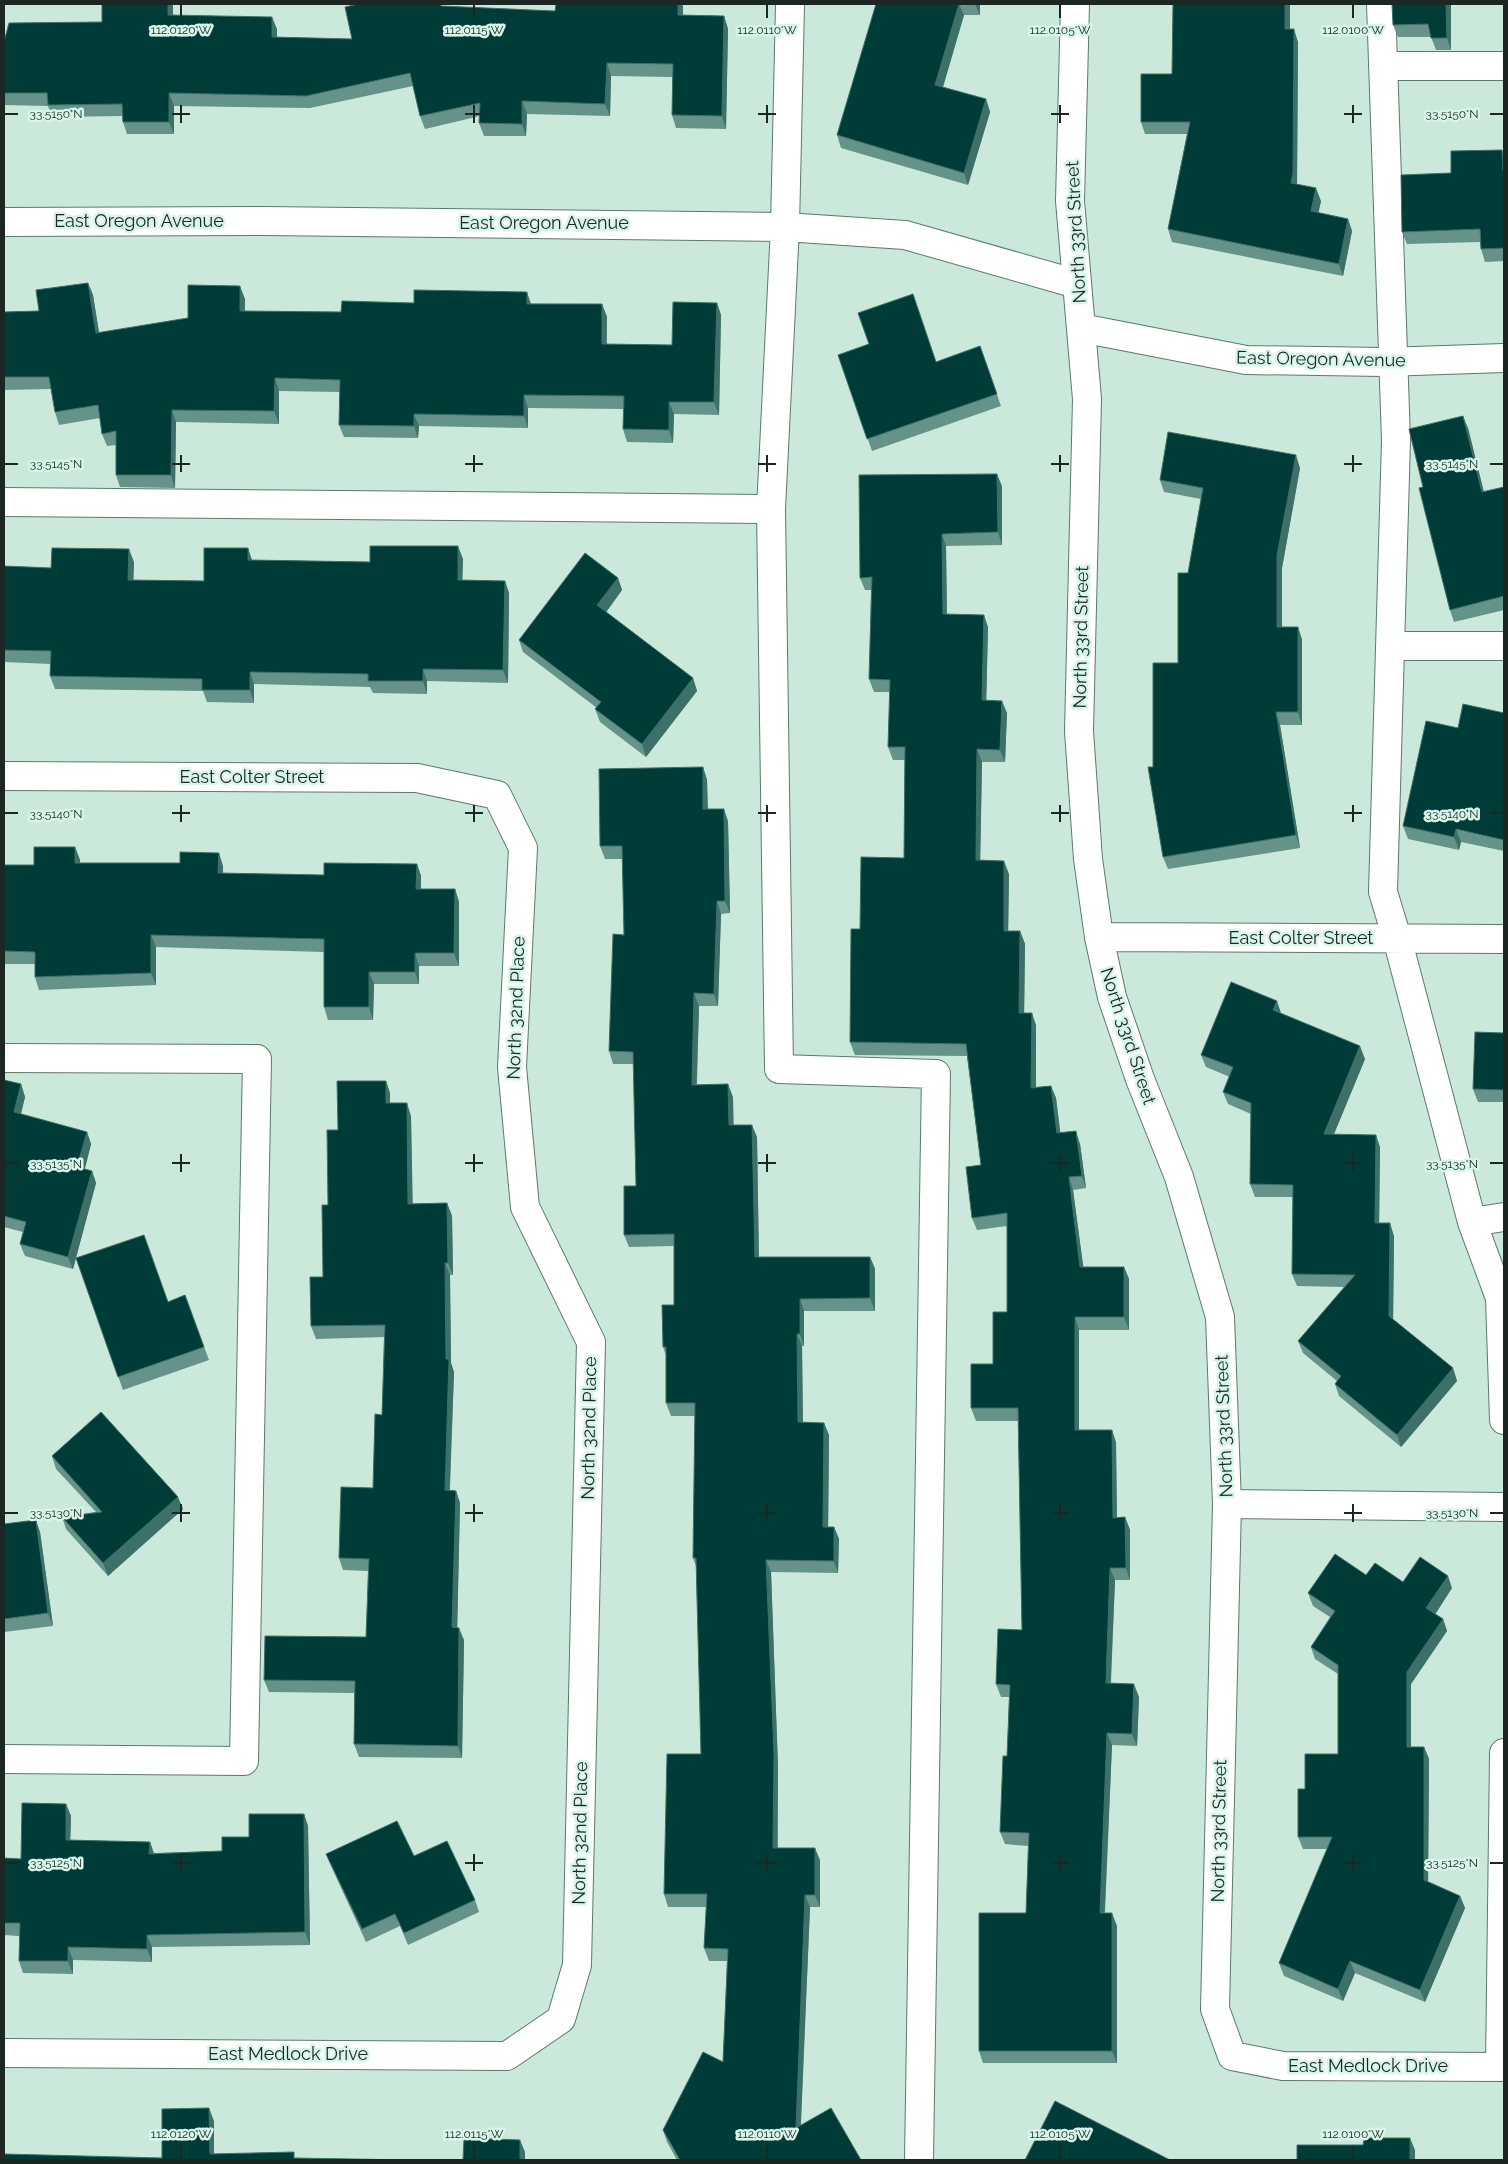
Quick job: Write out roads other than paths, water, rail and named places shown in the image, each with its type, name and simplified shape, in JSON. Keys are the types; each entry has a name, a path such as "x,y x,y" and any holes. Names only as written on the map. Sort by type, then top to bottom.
{"street":[{"path":"790,4 785,227 771,509 779,1069 936,1074 919,2160"},
{"name":"North 33rd Street","path":"1074,4 1070,201 1087,399 1079,731 1088,859 1098,936 1112,997 1140,1079 1179,1177 1220,1317 1227,1504 1215,2010 1232,2056"},
{"path":"1382,4 1396,440 1383,892 1397,938 1472,1222 1500,1298 1504,1420"},
{"path":"1383,66 1504,66"},
{"name":"East Oregon Avenue","path":"4,222 273,221 785,227 905,235 1078,284"},
{"name":"East Oregon Avenue","path":"1081,328 1246,360 1393,362 1504,358"},
{"path":"4,502 771,509"},
{"path":"1390,646 1504,646"},
{"name":"East Colter Street","path":"4,776 416,778 497,795"},
{"name":"North 32nd Place","path":"497,795 523,848 512,1067 525,1207 590,1342 577,1965 561,2019"},
{"name":"East Colter Street","path":"1098,936 1504,938"},
{"path":"4,1058 257,1059 244,1761 4,1759"},
{"path":"1472,1222 1504,1217"},
{"path":"1227,1504 1504,1506"},
{"path":"1502,2067 1504,1753"},
{"name":"East Medlock Drive","path":"4,2053 507,2056 561,2019"},
{"name":"East Medlock Drive","path":"1232,2056 1282,2066 1502,2067"}]}
